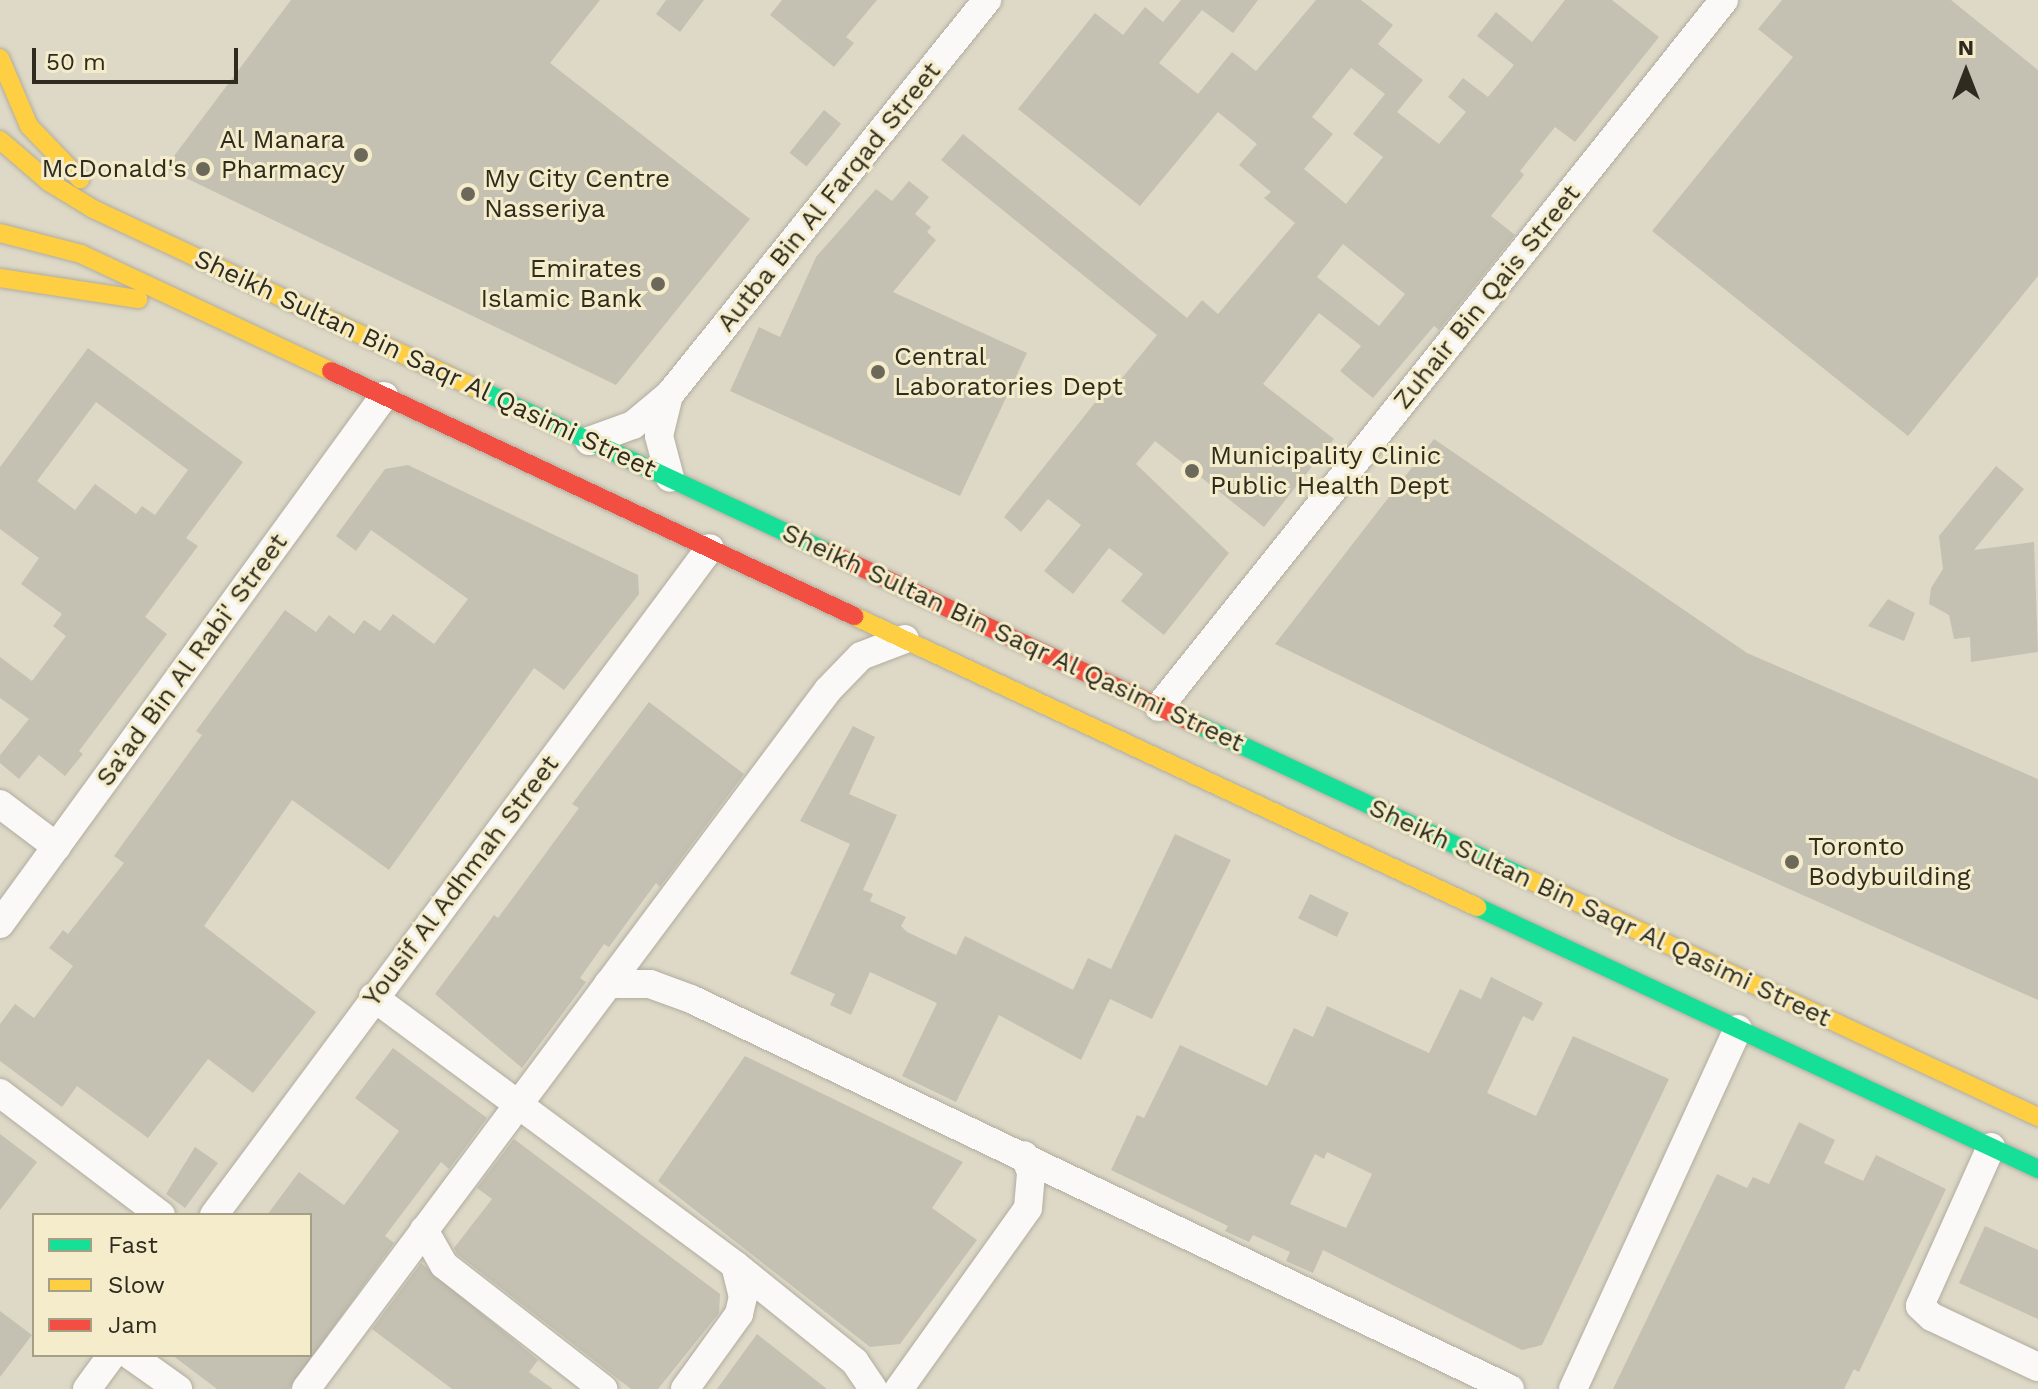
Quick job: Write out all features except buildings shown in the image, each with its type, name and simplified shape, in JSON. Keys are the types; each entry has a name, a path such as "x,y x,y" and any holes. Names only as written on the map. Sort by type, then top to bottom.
{"main road":[{"path":"0,58 29,126 54,157 140,231"},
{"name":"Sheikh Sultan Bin Saqr Al Qasimi Street","path":"0,140 49,182 140,231 2038,1117"},
{"name":"Sheikh Sultan Bin Saqr Al Qasimi Street","path":"0,233 81,254 2038,1169"},
{"path":"0,278 108,290 236,326"},
{"path":"1784,1051 1893,1076 1900,1053"}],"street":[{"name":"Autba Bin Al Farqad Street","path":"589,441 633,425 670,394 987,0"},
{"name":"Zuhair Bin Qais Street","path":"1159,707 1724,0"},
{"name":"Autba Bin Al Farqad Street","path":"670,394 659,436 670,478"},
{"name":"Sa'ad Bin Al Rabi' Street","path":"0,924 384,396"},
{"name":"Yousif Al Adhmah Street","path":"215,1213 373,997 710,548"},
{"path":"306,1389 842,671 882,645 905,639"},
{"path":"0,804 57,847"},
{"path":"608,984 671,990 1024,1155 1510,1389"},
{"path":"373,997 735,1265 855,1362 873,1389"},
{"path":"1573,1389 1738,1029"},
{"path":"0,1093 158,1213"},
{"path":"1991,1147 1920,1306 1932,1317 2038,1367"},
{"path":"899,1389 1028,1208 1031,1172 1024,1155"},
{"path":"424,1230 444,1265 603,1389"},
{"path":"685,1389 739,1314 741,1280 735,1265"},
{"path":"87,1389 111,1357"},
{"path":"133,1357 178,1389"}],"traffic: fast":[{"path":"478,389 828,552"},
{"path":"1198,725 1526,878"},
{"path":"1477,907 2038,1169"}],"traffic: slow":[{"path":"0,58 29,126 80,179"},
{"path":"0,140 49,182 93,209 478,389"},
{"path":"0,233 81,254 331,371"},
{"path":"0,278 138,299"},
{"path":"854,616 1477,907"},
{"path":"1526,878 2038,1117"}],"traffic: jam":[{"path":"331,371 854,616"},
{"path":"828,552 1198,725"}],"place":[{"name":"Al Manara Pharmacy","path":"361,155"},
{"name":"McDonald's","path":"203,169"},
{"name":"My City Centre Nasseriya","path":"468,194"},
{"name":"Emirates Islamic Bank","path":"658,284"},
{"name":"Central Laboratories Dept","path":"878,372"},
{"name":"Municipality Clinic Public Health Dept","path":"1192,471"},
{"name":"Toronto Bodybuilding","path":"1792,862"}]}
